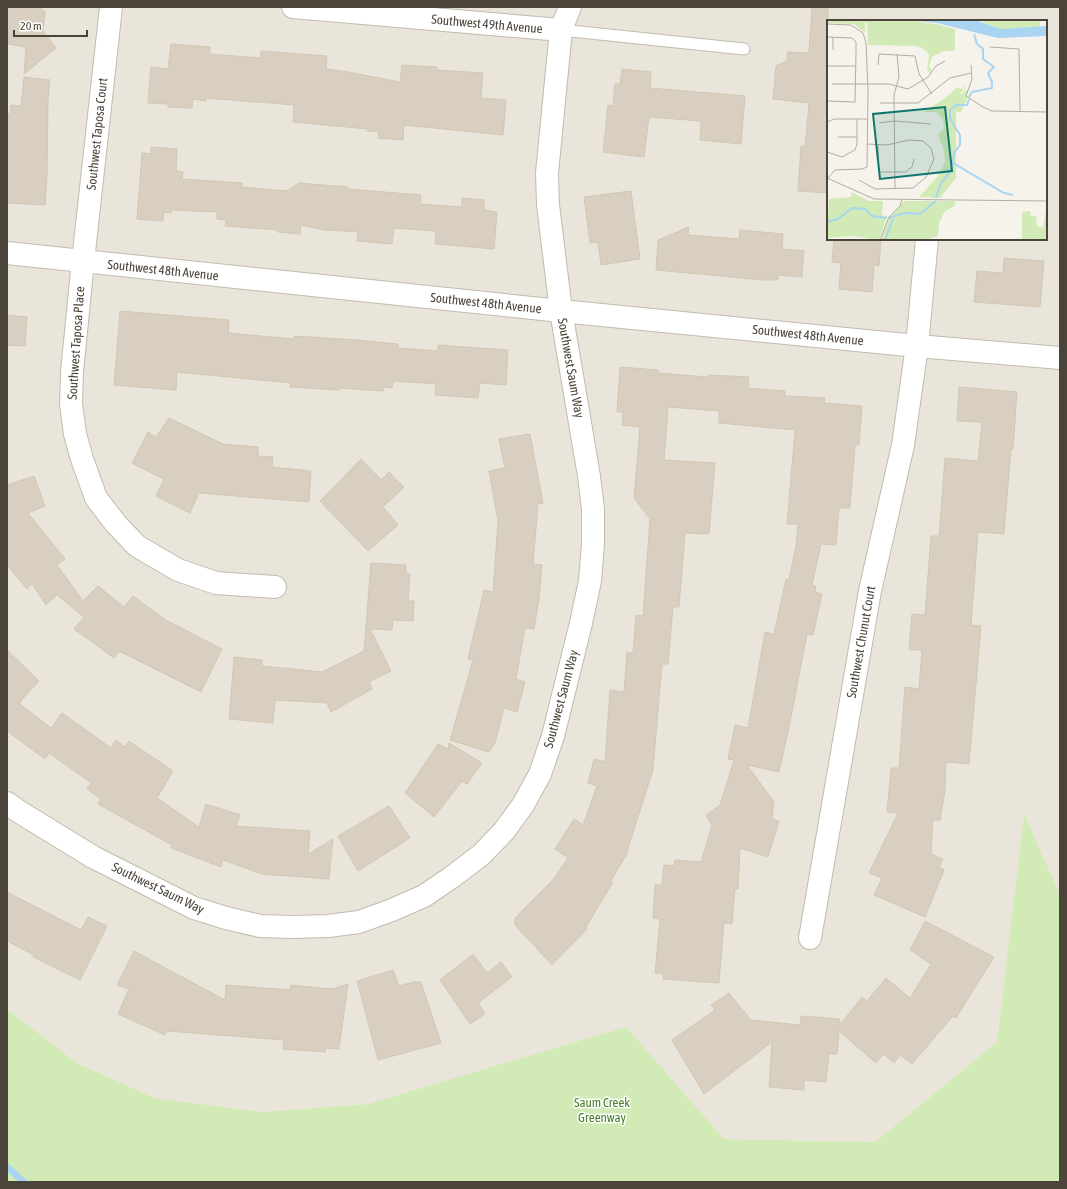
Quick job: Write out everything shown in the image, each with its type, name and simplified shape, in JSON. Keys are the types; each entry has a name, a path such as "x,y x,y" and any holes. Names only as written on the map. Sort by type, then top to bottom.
{"street":[{"name":"Southwest Taposa Court","path":"83,261 111,7"},
{"name":"Southwest 49th Avenue","path":"293,7 561,30"},
{"name":"Southwest Saum Way","path":"7,803 92,856 194,908 226,918 260,926 292,927 328,926 358,922 392,910 424,896 481,855 504,831 523,806 540,774 553,736 590,581 593,544 593,509 589,476 561,311 548,205 547,173 561,30 570,7"},
{"name":"Southwest Chunut Court","path":"810,938 870,591 903,446 917,346 927,240"},
{"name":"Southwest 48th Avenue","path":"7,253 561,311 917,346 1060,358"},
{"name":"Southwest Taposa Place","path":"83,261 72,372 71,404 74,434 96,498 116,524 137,546 178,570 216,583 275,587"}],"lane":[{"path":"561,30 744,49"}],"shaded area":[{"path":"7,7 1060,7 1060,895 1024,815 997,1042 875,1142 724,1139 626,1028 368,1104 262,1112 155,1098 77,1063 7,1009"}],"green space":[{"name":"Saum Creek Greenway","path":"1024,814 1060,895 1060,1182 7,1182 7,1009 77,1063 155,1098 262,1112 368,1104 626,1027 724,1139 875,1142 997,1042"}],"building":[{"path":"7,7 42,7 41,10 45,11 43,31 56,48 24,74 26,47 7,44"},
{"path":"812,7 828,7 827,193 798,191 801,146 805,147 809,103 773,99 776,66 787,61 788,52 809,53"},
{"path":"171,44 210,47 210,54 260,58 261,51 327,56 326,69 400,82 402,65 437,67 437,70 483,73 481,98 506,100 503,135 404,125 403,140 378,138 379,132 367,131 368,129 293,122 294,105 206,98 206,101 193,99 192,108 168,107 168,104 148,103 151,67 168,69"},
{"path":"622,69 651,72 650,88 745,96 741,144 700,140 701,121 649,117 644,157 603,152 608,105 613,106 615,84 620,84"},
{"path":"24,77 50,80 48,99 45,205 7,203 7,114 10,114 11,105 21,106"},
{"path":"151,147 177,149 176,171 183,172 182,179 242,183 242,187 287,191 299,183 348,187 348,189 421,195 420,204 462,207 462,198 484,200 484,210 497,212 494,249 435,244 436,231 394,228 392,244 357,241 358,232 325,230 301,225 300,234 278,232 278,230 225,226 226,220 217,219 217,212 171,210 171,213 164,212 163,221 137,219 142,153 151,154"},
{"path":"631,191 640,259 601,265 598,242 590,243 584,197"},
{"path":"689,227 688,235 739,239 740,230 783,234 782,249 804,251 802,277 778,275 778,280 764,280 656,270 658,240"},
{"path":"834,240 881,240 879,266 874,265 872,292 839,289 841,263 832,262"},
{"path":"1004,258 1044,261 1040,307 974,302 977,271 1003,273"},
{"path":"120,311 229,320 228,333 294,339 294,336 356,340 398,344 398,348 438,351 438,345 508,350 506,385 480,383 478,398 435,395 436,384 393,381 392,388 383,387 383,391 339,388 339,390 290,387 291,383 177,372 176,390 114,385"},
{"path":"7,315 27,317 25,346 7,345"},
{"path":"620,367 658,370 658,373 708,377 709,375 749,377 748,388 785,391 785,396 825,398 824,403 862,406 859,445 855,445 850,508 839,508 836,545 821,544 812,585 816,586 815,592 822,594 813,635 807,634 779,772 747,765 774,802 772,819 779,821 768,857 740,848 738,889 735,889 732,924 724,923 719,983 663,979 664,974 655,973 660,919 653,918 655,885 662,885 664,865 674,866 675,860 701,862 712,826 706,815 720,805 734,760 728,759 735,725 748,728 765,632 774,634 786,579 789,579 796,546 798,524 787,524 795,430 719,423 719,411 668,407 664,460 715,463 709,534 685,533 679,607 673,607 668,664 662,664 653,770 627,851 628,852 610,882 613,882 586,927 587,929 552,965 515,925 515,918 552,881 568,858 555,849 574,819 583,825 597,786 588,783 594,759 605,762 610,690 624,692 627,652 633,653 636,615 643,616 650,519 634,498 640,427 622,425 623,412 617,412"},
{"path":"959,387 1017,392 1013,449 1011,449 1004,534 978,532 971,625 981,626 969,764 946,762 945,790 940,820 933,820 931,854 943,859 939,867 944,870 925,917 874,895 882,878 869,873 898,813 887,812 891,768 899,768 905,687 919,689 922,650 909,650 912,614 925,615 931,536 939,536 945,458 978,461 982,422 957,421"},
{"path":"169,418 223,444 258,447 258,456 273,457 272,467 311,471 309,502 199,493 190,513 156,496 164,479 132,463 148,432 156,437"},
{"path":"530,434 543,503 538,504 533,564 542,565 539,599 534,629 525,628 516,679 525,682 517,712 504,708 495,743 489,752 450,740 473,660 468,659 484,590 493,592 498,521 489,471 505,468 499,439"},
{"path":"361,459 381,480 389,472 404,487 383,507 398,525 368,551 320,501"},
{"path":"34,476 45,506 28,513 65,559 57,565 83,601 98,586 124,607 133,596 166,620 222,649 201,692 119,651 114,658 74,629 84,617 57,595 46,605 32,584 27,589 7,565 7,485"},
{"path":"371,563 406,565 406,574 410,574 408,601 414,601 413,621 393,620 392,630 370,629 391,671 369,682 372,689 331,712 327,703 275,700 273,723 229,719 234,657 262,660 262,666 322,672 364,651"},
{"path":"7,650 39,681 19,703 51,728 62,713 111,748 116,740 125,747 129,741 173,771 157,798 199,827 206,804 240,815 236,826 310,831 308,854 333,839 329,879 262,874 223,860 221,867 171,848 172,845 98,804 101,799 87,789 91,783 49,753 45,759 7,731"},
{"path":"449,743 482,763 467,784 462,781 434,817 405,793 438,744 448,749"},
{"path":"389,806 410,838 358,871 338,836"},
{"path":"7,892 81,930 88,917 107,926 80,980 33,957 34,955 7,941"},
{"path":"925,921 994,957 956,1018 953,1016 912,1064 900,1055 894,1063 883,1054 876,1063 839,1031 837,1054 829,1054 826,1082 804,1080 804,1090 769,1087 772,1042 704,1094 672,1040 715,1010 711,1005 729,993 751,1020 800,1025 801,1016 840,1019 839,1026 862,997 867,1001 886,978 910,998 931,964 910,950"},
{"path":"134,951 225,1000 226,985 290,990 291,985 332,989 348,984 339,1049 326,1048 325,1052 283,1049 284,1040 167,1031 165,1035 118,1014 129,989 117,985"},
{"path":"473,954 487,973 501,962 512,977 478,1003 485,1014 470,1024 440,980"},
{"path":"393,970 399,986 413,982 421,982 441,1043 378,1060 357,981"}],"waterway":[{"path":"7,1167 24,1182"}]}
